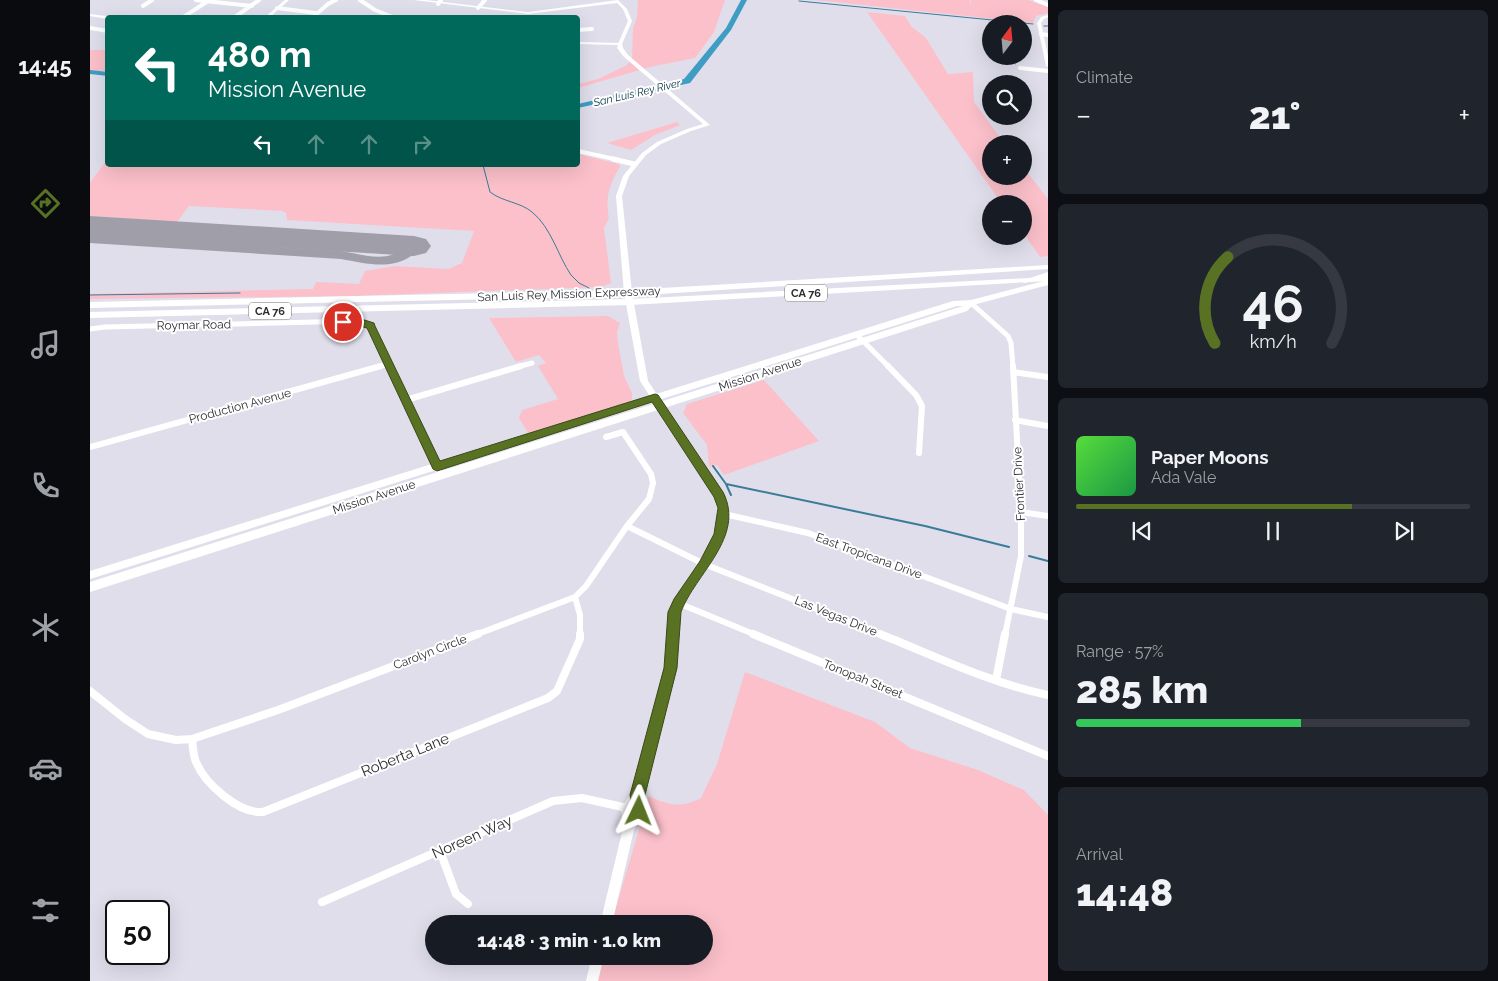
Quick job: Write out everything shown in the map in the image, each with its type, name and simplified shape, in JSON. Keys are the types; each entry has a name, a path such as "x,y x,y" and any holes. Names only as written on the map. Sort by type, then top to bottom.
{"main road":[{"path":"90,15 105,17"},
{"path":"580,43 620,44 620,48 626,56 707,125 689,130 659,143 634,164 626,176 619,196 629,298 644,381 719,496 724,514 720,534 674,612 671,668 637,795 639,811 629,828 608,915"},
{"name":"San Luis Rey Mission Expressway","path":"90,305 629,298 985,270 1048,267"},
{"name":"Mission Avenue","path":"1009,292 1022,283 1048,274"},
{"name":"San Luis Rey Mission Expressway","path":"90,315 629,298 1048,280"},
{"name":"Mission Avenue","path":"90,587 311,517 439,471 860,338 964,309 971,303 1048,280"},
{"name":"Mission Avenue","path":"90,575 347,494 439,471"},
{"path":"311,517 322,510 343,502 347,494"},
{"path":"163,564 177,555 237,535 246,526"},
{"path":"629,828 627,808 637,795"},
{"path":"592,981 596,965"}],"street":[{"path":"143,6 152,0"},
{"path":"196,0 252,6"},
{"path":"238,15 259,0"},
{"path":"269,15 287,0"},
{"path":"277,8 316,13 336,0"},
{"path":"360,0 375,10 388,15"},
{"path":"416,0 478,8 541,13 617,1 625,9 630,21 620,44"},
{"path":"478,8 485,0"},
{"path":"1036,0 1048,5"},
{"path":"187,15 208,1"},
{"path":"369,12 375,10"},
{"path":"1048,16 1042,18 1039,23 1048,66"},
{"path":"90,28 105,30"},
{"path":"580,30 592,28"},
{"path":"1042,34 1048,35"},
{"path":"1020,68 1048,71"},
{"path":"580,151 634,164"},
{"name":"Frontier Drive","path":"971,303 1002,328 1008,336 1011,343 1013,372 1021,512 1021,556 996,680"},
{"name":"Roymar Road","path":"90,329 114,326 358,322 370,326 439,471"},
{"path":"860,338 916,395 922,406 920,453"},
{"path":"406,400 532,363"},
{"name":"Production Avenue","path":"90,447 389,364"},
{"path":"1013,372 1048,377"},
{"path":"1015,420 1048,426"},
{"name":"Carolyn Circle","path":"90,691 139,730 156,738 179,741 192,739 278,710 575,597 586,586 627,526 649,499 653,483 651,474 623,432 606,438"},
{"path":"1021,512 1048,516"},
{"name":"East Tropicana Drive","path":"724,514 808,533 1011,608 1048,618"},
{"name":"Las Vegas Drive","path":"627,526 704,564 996,680 1028,691 1048,695"},
{"name":"Roberta Lane","path":"192,739 196,763 212,786 248,813 258,814 548,698 557,691 580,638 580,615 575,597"},
{"name":"Tonopah Street","path":"678,603 1048,756"},
{"name":"Noreen Way","path":"322,902 553,801 572,796 590,798 627,808"},
{"path":"440,851 456,894 468,904"}],"shaded area":[{"path":"638,0 725,0 714,32 695,58 650,67 580,87 580,84 598,79 627,65 632,57 633,28 637,17"},
{"path":"815,0 970,0 971,7 971,0 1028,0 1048,7 1048,13 1036,16 1033,23 1032,15 982,15 982,18"},
{"path":"867,12 905,16 911,26 926,38 948,74 973,72 974,102 982,113 982,125 991,125 998,135 982,135 982,176"},
{"path":"90,50 105,50 105,71 90,71"},
{"path":"677,122 680,125 655,135 631,150 607,143"},
{"path":"580,154 619,164 620,167 613,179 609,192 607,204 609,218 604,228 611,283 601,287 353,296 90,299 90,294 313,289 316,282 359,284 365,271 395,266 448,269 462,263 474,231 287,220 286,213 282,211 189,206 177,222 90,216 90,182 105,163 105,167 580,167"},
{"path":"1032,178 1048,199 1048,256 1040,257 1032,245 1032,195 996,195 989,185 1032,185"},
{"path":"608,316 620,323 617,332 618,343 624,376 632,393 632,399 628,403 529,434 519,418 522,410 558,399 538,366 546,363 539,355 516,362 489,318"},
{"path":"764,380 819,441 724,475 717,465 709,467 707,445 683,413 687,404"},
{"path":"745,672 875,722 910,748 978,770 1024,790 1048,815 1048,981 594,981 598,965 713,965 713,915 614,915 649,796 669,804 687,803 701,798 717,764"}],"waterway":[{"name":"San Luis Rey River","path":"580,106 687,81 729,29 744,0"},
{"path":"799,1 1033,24"},
{"name":"San Luis Rey River","path":"90,72 105,74"},
{"path":"484,167 490,192 527,209 539,218 571,275 579,283 589,288"},
{"path":"90,295 240,293"},
{"path":"713,466 726,484"},
{"path":"726,484 925,526 1009,547"},
{"path":"726,484 731,495"},
{"path":"1029,556 1048,561"}],"taxiway":[{"path":"90,239 341,255 381,261 391,261 400,258 408,254 414,246"}],"runway":[{"path":"90,226 414,246"}],"route":[{"path":"343,322 367,323 370,326 437,466 655,397 719,496 724,508 724,520 720,534 674,612 671,668 637,795 639,811"}]}
